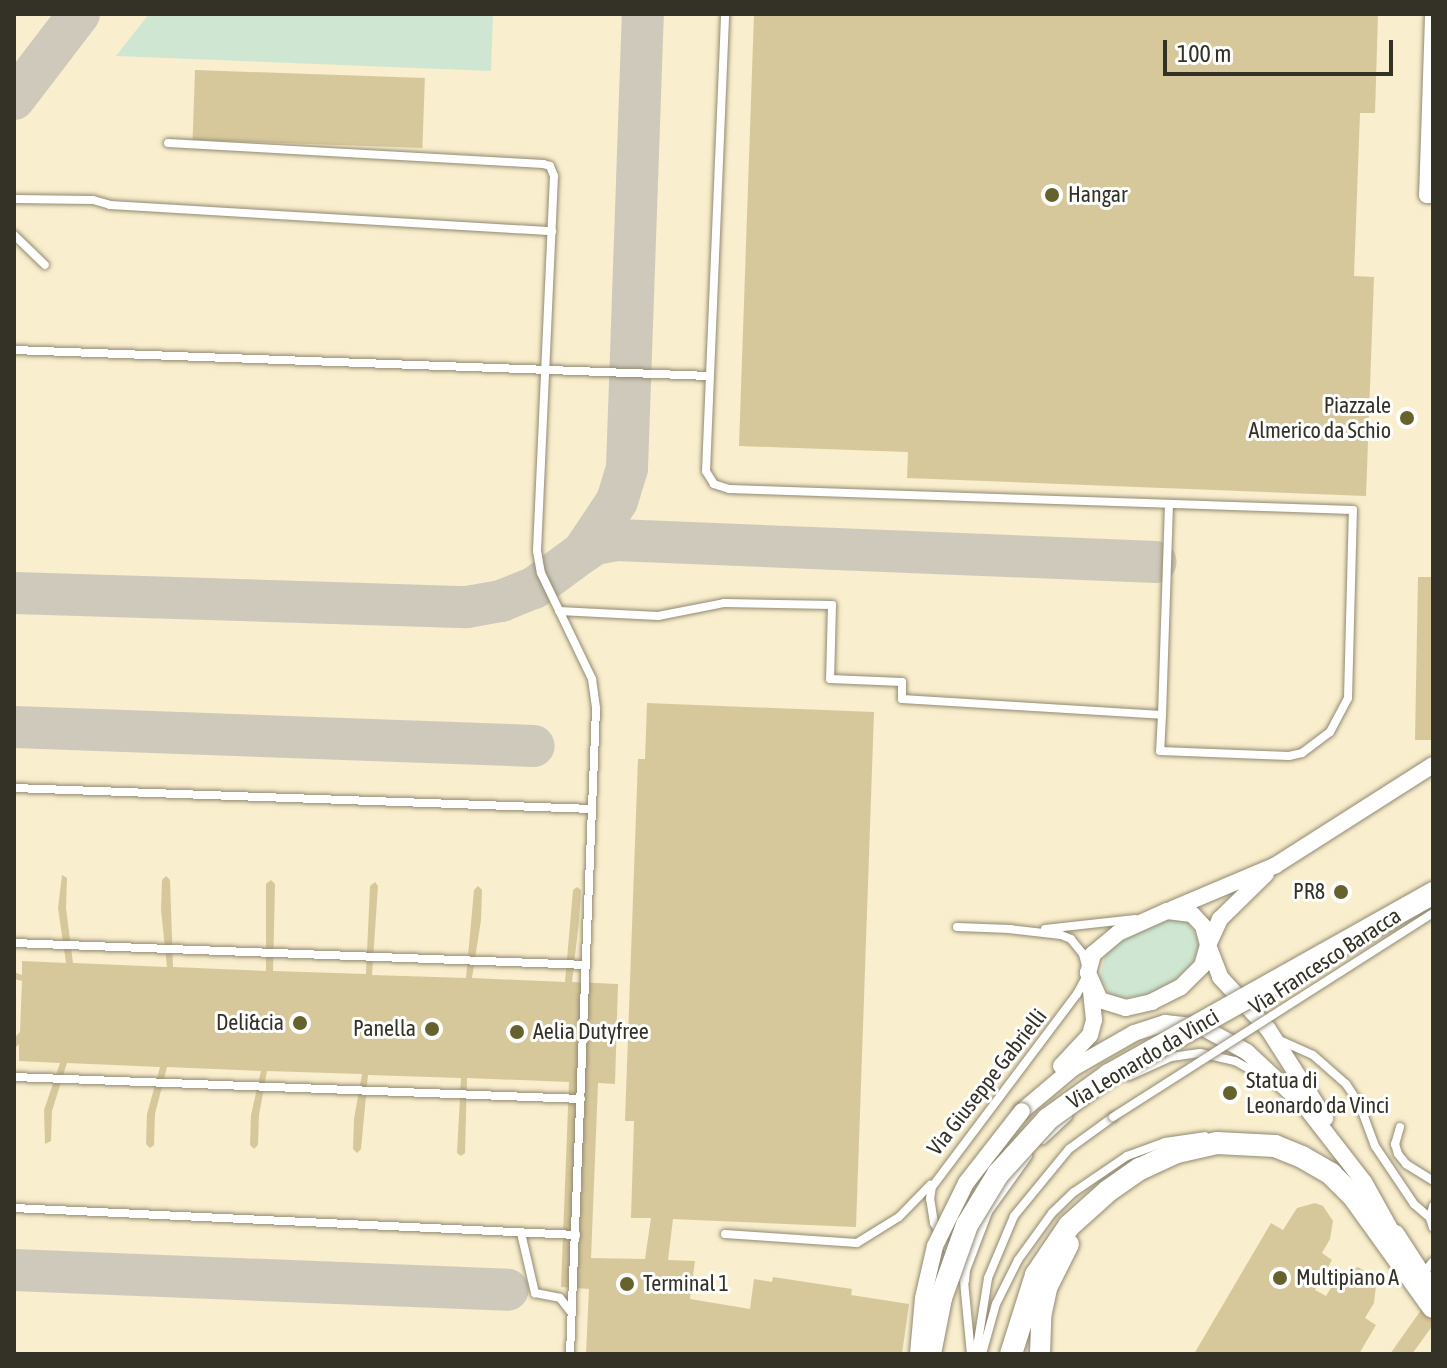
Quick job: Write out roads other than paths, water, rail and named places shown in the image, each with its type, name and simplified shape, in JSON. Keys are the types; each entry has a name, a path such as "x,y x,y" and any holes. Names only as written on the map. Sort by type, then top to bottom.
{"main road":[{"name":"Via Leonardo da Vinci","path":"930,1354 941,1298 967,1225 998,1174 1048,1119 1092,1085 1433,893"},
{"path":"1011,1354 1032,1285 1054,1245 1097,1199 1140,1169 1196,1146 1241,1142 1265,1144 1313,1163 1338,1180 1359,1189 1432,1306"}],"street":[{"path":"1430,195 1433,17"},
{"path":"1071,1064 1092,1029 1089,979 1093,954 1101,944 1147,918 1276,865 1433,765"},
{"path":"1089,979 1100,1000 1116,1007 1152,1002 1181,987 1195,974 1213,930 1228,910 1276,865"},
{"path":"1167,911 1184,912 1198,919 1224,982 1275,1038 1359,1189"},
{"path":"918,1354 923,1298 935,1246 966,1183 1039,1084 1071,1064 1151,1026 1189,1025 1234,1043 1305,1106 1359,1189 1428,1268 1432,1306"},
{"path":"1040,1354 1042,1305 1057,1262 1105,1198 1140,1169"}],"lane":[{"path":"725,14 706,471 714,484 729,489 1353,510 1348,683 1344,708 1330,732 1312,748 1289,756 1160,751 1169,505"},
{"path":"168,143 543,164 550,166 554,176 537,551 541,573 596,693 570,1354"},
{"path":"14,199 93,200 110,205 552,231"},
{"path":"14,235 45,265"},
{"path":"14,350 709,376"},
{"path":"559,611 658,616 724,603 832,605 830,679 902,682 902,699 1162,715"},
{"path":"14,788 591,809"},
{"name":"Via Francesco Baracca","path":"976,1354 988,1278 1014,1216 1061,1157 1113,1117 1433,913"},
{"path":"957,927 1049,929 1147,918"},
{"path":"1008,929 1071,939 1083,954 1089,979"},
{"path":"14,943 586,965"},
{"name":"Via Giuseppe Gabrielli","path":"976,1354 964,1312 965,1288 934,1223 930,1199 938,1175 1089,979"},
{"path":"1275,1038 1306,1051 1346,1084 1359,1103 1375,1146 1414,1204 1430,1218"},
{"path":"965,1288 966,1270 988,1212 1022,1164 1078,1108 1140,1070 1186,1053 1219,1056 1262,1075 1305,1106"},
{"path":"14,1077 581,1099"},
{"path":"1400,1127 1395,1144 1398,1154 1406,1164 1433,1181"},
{"path":"976,1354 1018,1260 1052,1213 1091,1178 1127,1156 1183,1138 1219,1136 1265,1144"},
{"path":"725,1234 857,1243 899,1217 938,1175"},
{"path":"1433,1206 1430,1218 1433,1228"},
{"path":"14,1208 576,1235"},
{"path":"521,1233 535,1293 560,1298 569,1307 572,1319"}],"place":[{"name":"Hangar","path":"1052,195"},
{"name":"Piazzale Almerico da Schio","path":"1407,418"},
{"name":"PR8","path":"1341,892"},
{"name":"Deli&cia","path":"300,1023"},
{"name":"Panella","path":"432,1029"},
{"name":"Aelia Dutyfree","path":"517,1032"},
{"name":"Statua di Leonardo da Vinci","path":"1230,1093"},
{"name":"Multipiano A","path":"1280,1278"},
{"name":"Terminal 1","path":"627,1284"}]}
